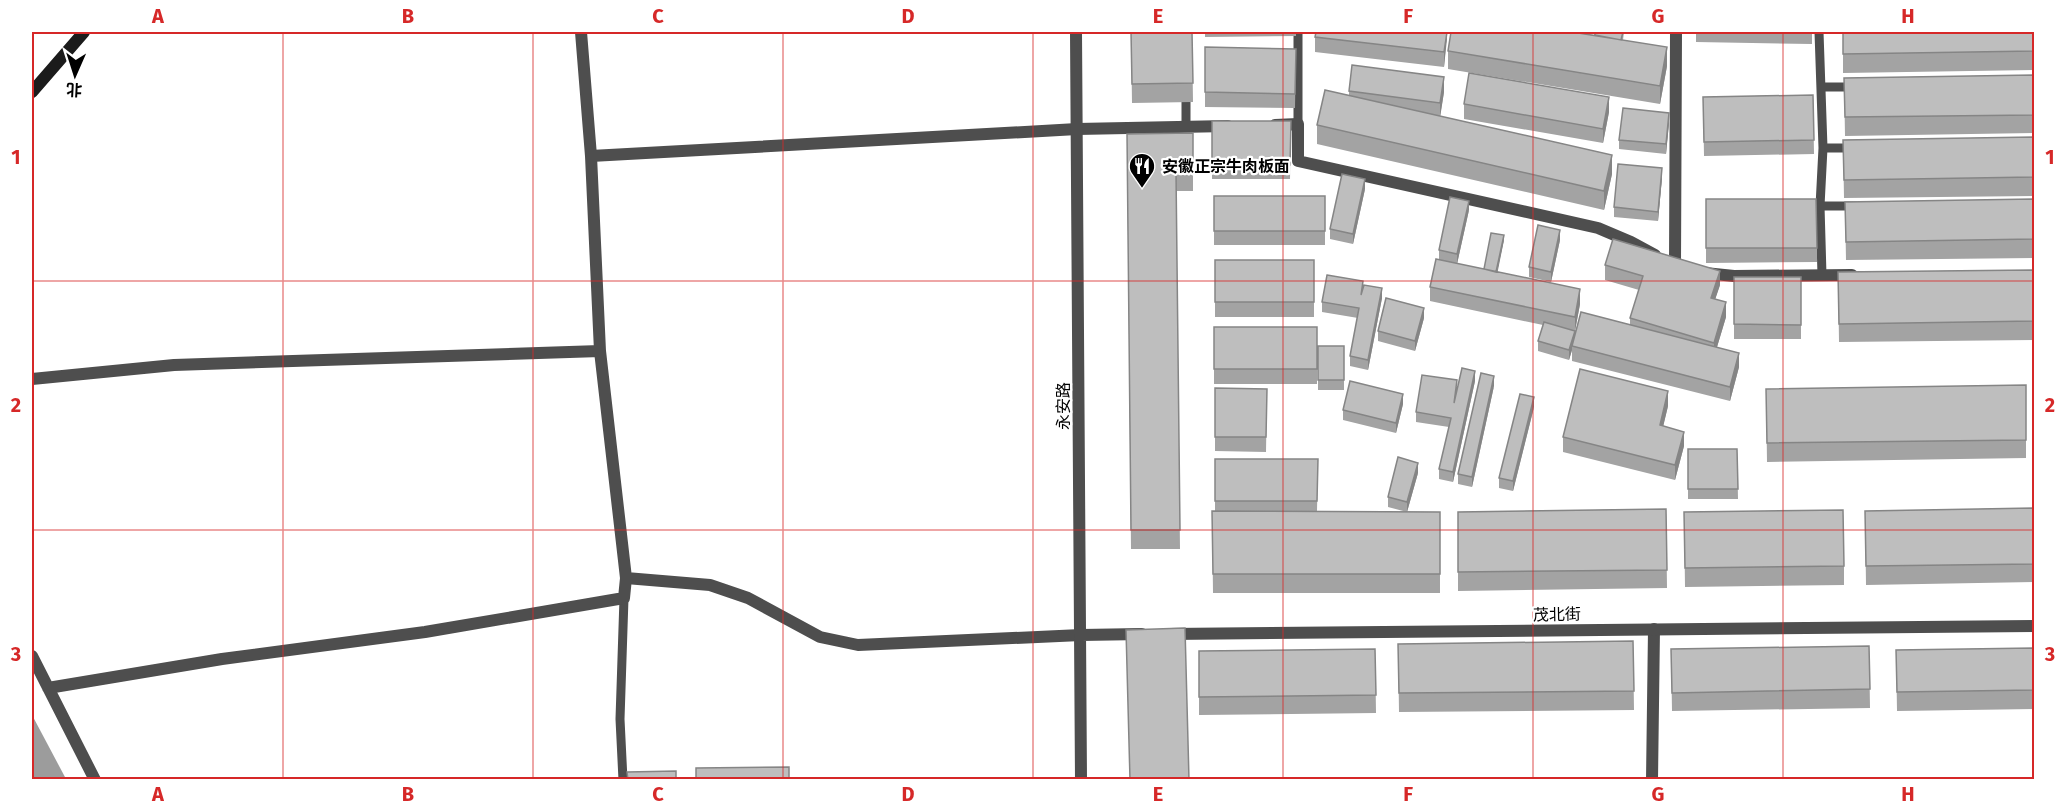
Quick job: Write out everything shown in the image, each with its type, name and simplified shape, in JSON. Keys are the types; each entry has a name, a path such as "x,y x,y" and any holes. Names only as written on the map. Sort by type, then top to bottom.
{"main road":[{"path":"32,92 84,32"}],"street":[{"path":"48,688 222,659 425,632 624,598 626,578 600,351 591,156 581,32"},
{"name":"永安路","path":"1076,32 1081,780"},
{"path":"1676,32 1685,269"},
{"path":"1265,125 1298,124 1298,160 1598,228 1685,269 1734,276 1869,275"},
{"path":"591,156 1077,129 1242,125"},
{"path":"32,379 174,365 600,351"},
{"name":"茂北街","path":"626,578 710,585 748,598 820,637 858,645 1081,635 2034,626"},
{"path":"1652,780 1654,629"},
{"path":"32,656 95,780"}],"lane":[{"path":"1298,32 1298,124"},
{"path":"1819,32 1823,148 1820,206 1822,275"},
{"path":"1186,79 1186,126"},
{"path":"1821,87 1868,87"},
{"path":"1823,148 1870,148"},
{"path":"1820,206 1868,206"},
{"path":"623,780 620,719 624,598"}],"shaded area":[{"path":"32,715 66,779 32,779"}],"building":[{"path":"1131,32 1192,32 1193,83 1132,84"},
{"path":"1316,32 1447,32 1444,52 1315,37"},
{"path":"1451,32 1572,32 1667,47 1660,86 1448,51"},
{"path":"1595,32 1623,32 1621,40 1595,35"},
{"path":"1843,32 2034,32 2034,51 1843,54"},
{"path":"1205,47 1296,49 1295,94 1205,92"},
{"path":"1352,65 1444,77 1440,103 1349,91"},
{"path":"1469,73 1609,97 1603,129 1464,104"},
{"path":"2034,75 2034,115 1845,117 1844,78"},
{"path":"1325,90 1612,155 1604,191 1317,125"},
{"path":"1813,95 1814,140 1704,142 1703,97"},
{"path":"1623,108 1669,113 1666,144 1619,140"},
{"path":"1212,121 1291,121 1290,165 1212,165"},
{"path":"1193,133 1193,173 1176,172 1180,530 1131,530 1127,134"},
{"path":"2034,137 2034,177 1844,180 1843,140"},
{"path":"1618,164 1662,168 1658,212 1614,207"},
{"path":"1342,174 1365,179 1353,234 1330,229"},
{"path":"1214,196 1325,196 1325,231 1214,231"},
{"path":"1450,197 1469,201 1457,254 1439,250"},
{"path":"1706,199 1816,199 1817,248 1706,248"},
{"path":"2034,199 2034,239 1846,242 1845,202"},
{"path":"1538,225 1560,230 1551,272 1529,267"},
{"path":"1491,233 1504,235 1496,272 1484,269"},
{"path":"1613,239 1720,271 1711,298 1726,302 1714,343 1630,318 1643,276 1605,265"},
{"path":"1436,259 1580,289 1575,317 1430,287"},
{"path":"1215,260 1314,260 1314,302 1215,302"},
{"path":"2034,270 2034,321 1839,324 1838,272"},
{"path":"1327,275 1363,281 1361,295 1364,285 1382,288 1368,360 1350,356 1359,308 1322,302"},
{"path":"1734,277 1801,277 1801,325 1734,324"},
{"path":"1386,298 1424,308 1415,341 1378,331"},
{"path":"1581,312 1739,353 1730,387 1572,346"},
{"path":"1544,322 1575,331 1569,350 1538,341"},
{"path":"1214,327 1317,327 1317,369 1214,369"},
{"path":"1318,346 1344,346 1344,380 1318,380"},
{"path":"1462,368 1475,371 1453,472 1439,469 1451,418 1416,412 1422,375 1457,380 1454,403"},
{"path":"1580,369 1668,391 1660,425 1684,432 1675,465 1563,437"},
{"path":"1481,373 1494,376 1472,477 1458,474"},
{"path":"1350,381 1403,394 1396,423 1343,410"},
{"path":"2026,385 2026,440 1767,443 1766,389"},
{"path":"1215,388 1267,389 1266,437 1215,437"},
{"path":"1520,394 1534,397 1513,481 1499,478"},
{"path":"1688,449 1737,449 1738,489 1688,489"},
{"path":"1398,457 1418,463 1407,502 1388,497"},
{"path":"1215,459 1318,459 1317,501 1215,501"},
{"path":"2034,508 2034,564 1866,566 1865,511"},
{"path":"1666,509 1667,570 1458,572 1458,512"},
{"path":"1843,510 1844,566 1685,568 1684,512"},
{"path":"1212,511 1440,512 1440,574 1213,574"},
{"path":"1185,628 1189,780 1130,780 1126,630"},
{"path":"1633,641 1634,691 1399,693 1398,644"},
{"path":"1869,646 1870,689 1672,693 1671,649"},
{"path":"2034,648 2034,690 1897,692 1896,650"},
{"path":"1375,649 1376,695 1199,697 1199,651"},
{"path":"789,767 789,780 696,780 696,768"},
{"path":"676,771 676,780 628,780 627,772"},
{"path":"1637,779 1637,780 1572,780"}],"place":[{"name":"安徽正宗牛肉板面","path":"1142,189"}]}
